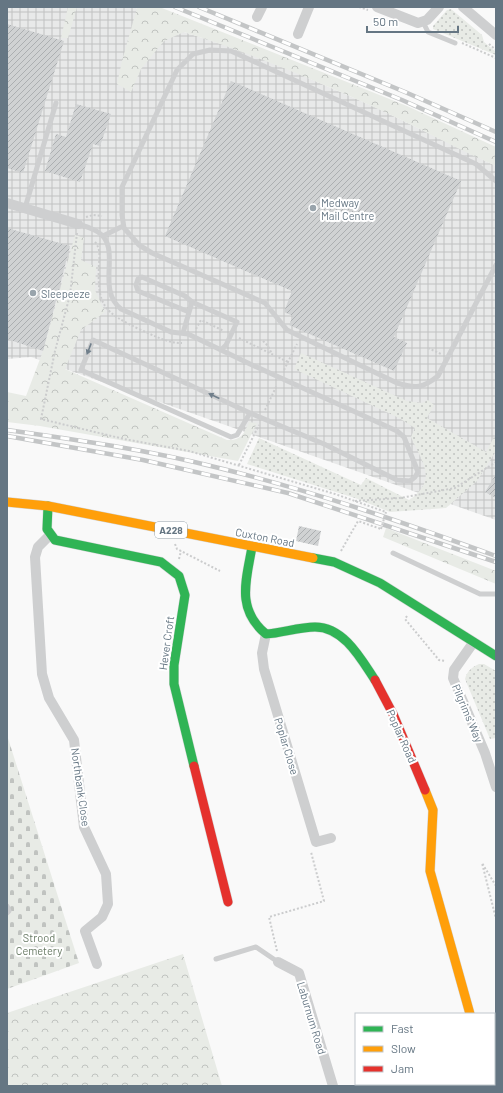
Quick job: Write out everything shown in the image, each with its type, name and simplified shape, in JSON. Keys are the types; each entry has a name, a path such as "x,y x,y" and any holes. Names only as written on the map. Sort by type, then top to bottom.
{"street":[{"path":"258,17 262,7"},
{"path":"298,34 310,7"},
{"path":"376,7 411,21 423,22 439,7"},
{"path":"463,7 496,35"},
{"path":"7,203 78,224"},
{"name":"Cuxton Road","path":"7,502 48,506 334,562 358,570 473,643 495,654"},
{"path":"48,506 46,523 49,536"},
{"name":"Hever Croft","path":"49,536 55,540 161,562 180,576 185,595 174,664 174,684 228,902"},
{"name":"Northbank Close","path":"49,536 38,547 35,558 40,660 47,693 74,740 84,827 106,874 108,904 102,917 85,931 97,964"},
{"path":"252,547 244,593 245,604 253,621 266,634"},
{"name":"Poplar Road","path":"266,634 317,627 343,638 355,650 380,688 399,728 433,810 430,871 470,1013"},
{"name":"Poplar Close","path":"266,634 262,653 264,669 316,842"},
{"name":"Pilgrims' Way","path":"473,643 454,670 453,678 485,754 496,787"},
{"path":"316,842 331,838"},
{"name":"Laburnum Road","path":"278,962 298,973 333,1086"}],"lane":[{"path":"423,22 428,32 455,44"},
{"path":"496,181 476,164 231,51 210,50 193,54 177,70 122,187 124,226 132,239 146,250 265,303 287,330 397,383 411,388 427,385 438,376 496,265"},
{"path":"24,208 56,103"},
{"path":"78,224 95,230 103,236 109,249 109,291 115,303 124,311 171,332 183,333 400,433 404,437 417,467 417,475 409,482 397,480 93,340 81,370 231,437 237,435 250,413"},
{"path":"103,236 124,226"},
{"path":"188,312 138,291 136,285 140,277 185,296 192,302 237,322 226,345 221,350"},
{"path":"183,333 192,302"},
{"path":"393,553 480,594 496,594"},
{"path":"7,906 9,911 7,913"},
{"path":"216,959 256,947 278,962"}],"path":[{"path":"455,44 461,42 496,58"},
{"path":"78,224 70,295 55,351 41,419 124,439 189,451 239,465 386,512 381,529 358,521 334,562"},
{"path":"239,465 300,337"},
{"path":"263,341 268,346 272,355"},
{"path":"428,348 447,357"},
{"path":"354,501 400,498 455,488 496,462"},
{"path":"175,543 177,549 220,571"},
{"path":"415,605 406,619 439,660"},
{"path":"278,962 279,956 269,917 324,901 310,856 311,847 316,842"},
{"path":"496,886 482,863 496,919"}],"shaded area":[{"path":"7,7 134,7 184,32 240,50 377,108 496,166 496,520 31,357 7,359"}],"green space":[{"path":"68,7 77,7 68,38 61,38"},
{"path":"134,7 162,8 407,106 496,147 496,166 391,115 329,87 281,67 184,32 164,41 141,69 131,92 117,84 137,8"},
{"path":"451,9 482,35 484,42 496,52 496,55 433,29 433,26 447,10"},
{"path":"75,235 84,238 81,260 96,267 95,290 105,312 81,330 65,369 227,440 239,438 249,422 257,423 238,461 40,426 7,422 7,392 26,396 43,351"},
{"path":"301,353 407,401 422,403 428,400 434,405 427,418 486,452 494,437 496,439 496,451 477,481 446,508 390,512 355,498 247,464 259,438 361,485 366,478 409,500 418,493 423,486 426,478 425,471 411,437 415,428 399,418 294,369"},
{"path":"386,528 496,571 496,584 383,537"},
{"path":"479,664 484,664 496,671 496,738 490,739 465,679 470,670"},
{"name":"Strood Cemetery","path":"7,735 79,963 7,989"},
{"path":"183,954 222,1086 7,1086 7,1013"}],"building":[{"path":"7,24 64,41 23,173 7,168"},
{"name":"Medway Mail Centre","path":"231,81 461,181 394,337 407,343 394,371 289,325 293,316 284,312 292,291 165,236"},
{"path":"76,104 111,114 100,146 93,144 80,182 45,171 56,134 66,137"},
{"name":"Sleepeeze","path":"7,228 70,246 43,351 7,339"},
{"path":"496,474 496,498 485,492"},
{"path":"299,526 321,531 318,546 296,541"}],"railway":[{"path":"175,7 402,100 496,142"},
{"path":"199,7 405,92 496,132"},
{"path":"7,430 140,451 254,477 359,508 496,556"},
{"path":"7,436 143,460 288,493 496,562"}],"traffic: fast":[{"path":"48,506 47,529 55,540 161,562 179,576 185,595 174,665 174,684 194,766"},
{"path":"252,547 247,571 247,604 250,615 266,634 315,627 325,628 335,632 358,654 375,680"},
{"path":"313,558 334,562 380,583 496,656"}],"traffic: slow":[{"path":"7,502 48,506 313,558"},
{"path":"425,790 433,810 430,871 470,1013"}],"traffic: jam":[{"path":"375,680 393,714 425,790"},
{"path":"194,766 228,902"}],"place":[{"name":"Medway Mail Centre","path":"313,208"},
{"name":"Sleepeeze","path":"33,293"}]}
